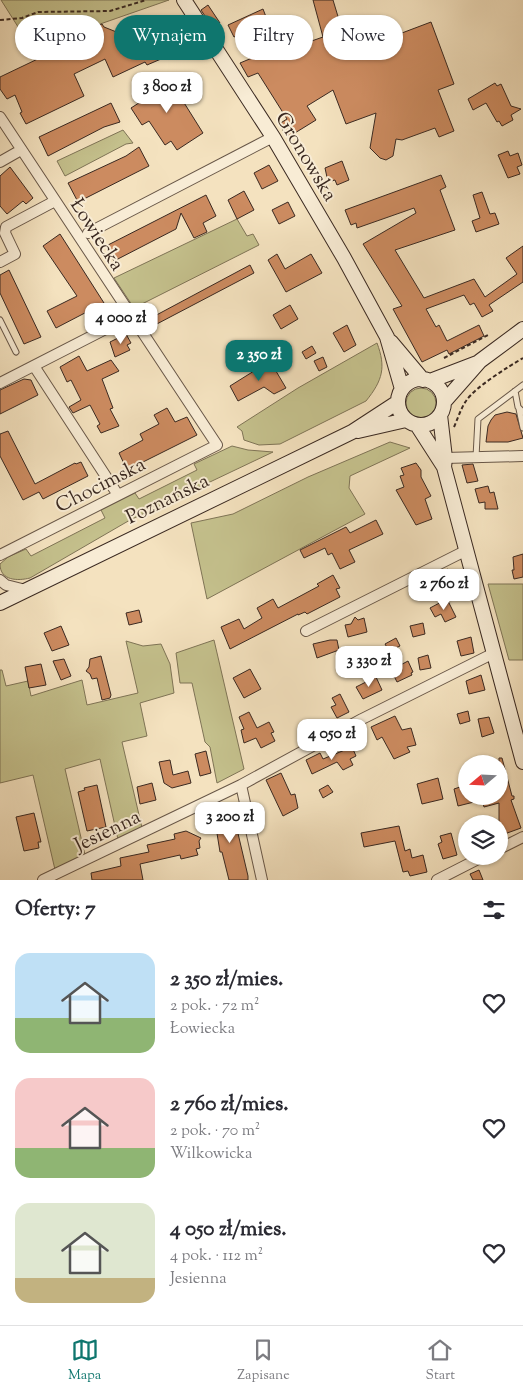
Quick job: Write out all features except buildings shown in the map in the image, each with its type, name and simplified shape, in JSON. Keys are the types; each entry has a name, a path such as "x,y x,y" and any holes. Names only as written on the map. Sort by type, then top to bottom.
{"main road":[{"name":"Gronowska","path":"184,0 273,137 344,258 387,337 427,380"},
{"path":"412,423 430,424 480,361 523,329"},
{"name":"Gronowska","path":"387,337 400,396"},
{"path":"445,463 412,423 400,412 400,396 410,383 427,380 480,361"},
{"path":"427,380 440,390 445,463 523,762"},
{"name":"Poznańska","path":"0,603 352,432 400,396"},
{"name":"Poznańska","path":"352,432 412,423"}],"street":[{"name":"Łowiecka","path":"0,117 217,445"},
{"path":"88,233 273,137"},
{"path":"0,162 22,150"},
{"path":"0,262 15,254 5,233 6,227 55,200"},
{"path":"0,383 131,316"},
{"path":"34,366 118,495"},
{"name":"Chocimska","path":"0,555 217,445"},
{"path":"445,463 476,457 523,456"},
{"path":"306,631 467,550"},
{"path":"0,580 6,585 26,590"},
{"name":"Jesienna","path":"43,880 241,785 362,719 494,652"},
{"path":"241,785 262,880"},
{"path":"508,844 523,837"},
{"path":"437,880 466,865"}],"lane":[{"path":"0,320 16,352"},
{"path":"476,457 478,419 523,385"},
{"path":"515,392 523,428"},
{"path":"518,407 523,412"}],"path":[{"path":"0,20 22,18 38,12 110,11 146,0"},
{"path":"444,358 490,334"},
{"path":"472,394 507,366 523,358"}],"shaded area":[{"path":"1,0 169,0 126,15 114,15 114,19 104,23 104,15 15,15 15,22"},
{"path":"123,130 133,143 126,144 65,176 57,161"},
{"path":"237,219 247,236 253,234 259,245 134,308 114,278"},
{"path":"377,343 382,366 381,373 376,386 366,401 280,444 259,445 244,440 242,431 237,427 298,388"},
{"path":"421,388 432,392 436,403 432,414 421,418 410,414 406,403 410,392"},
{"path":"390,442 410,448 350,476 349,488 365,514 207,599 191,523 233,514 308,477"},
{"path":"232,446 248,450 273,452 130,520 30,578 15,579 6,577 3,574 0,564 8,557 26,549 31,556 105,518 101,510 135,493 139,499 197,470 194,464"},
{"path":"488,584 523,584 523,660 509,660"},
{"path":"214,640 244,769 217,783 210,747 205,742 192,683 180,683 176,653"},
{"path":"126,641 143,646 161,644 170,664 174,693 140,703 147,736 122,742 143,832 119,844 100,759 65,769 86,859 56,874 33,775 0,783 0,670 2,670 6,686 28,681 31,696 82,680 87,705 138,693"}]}
